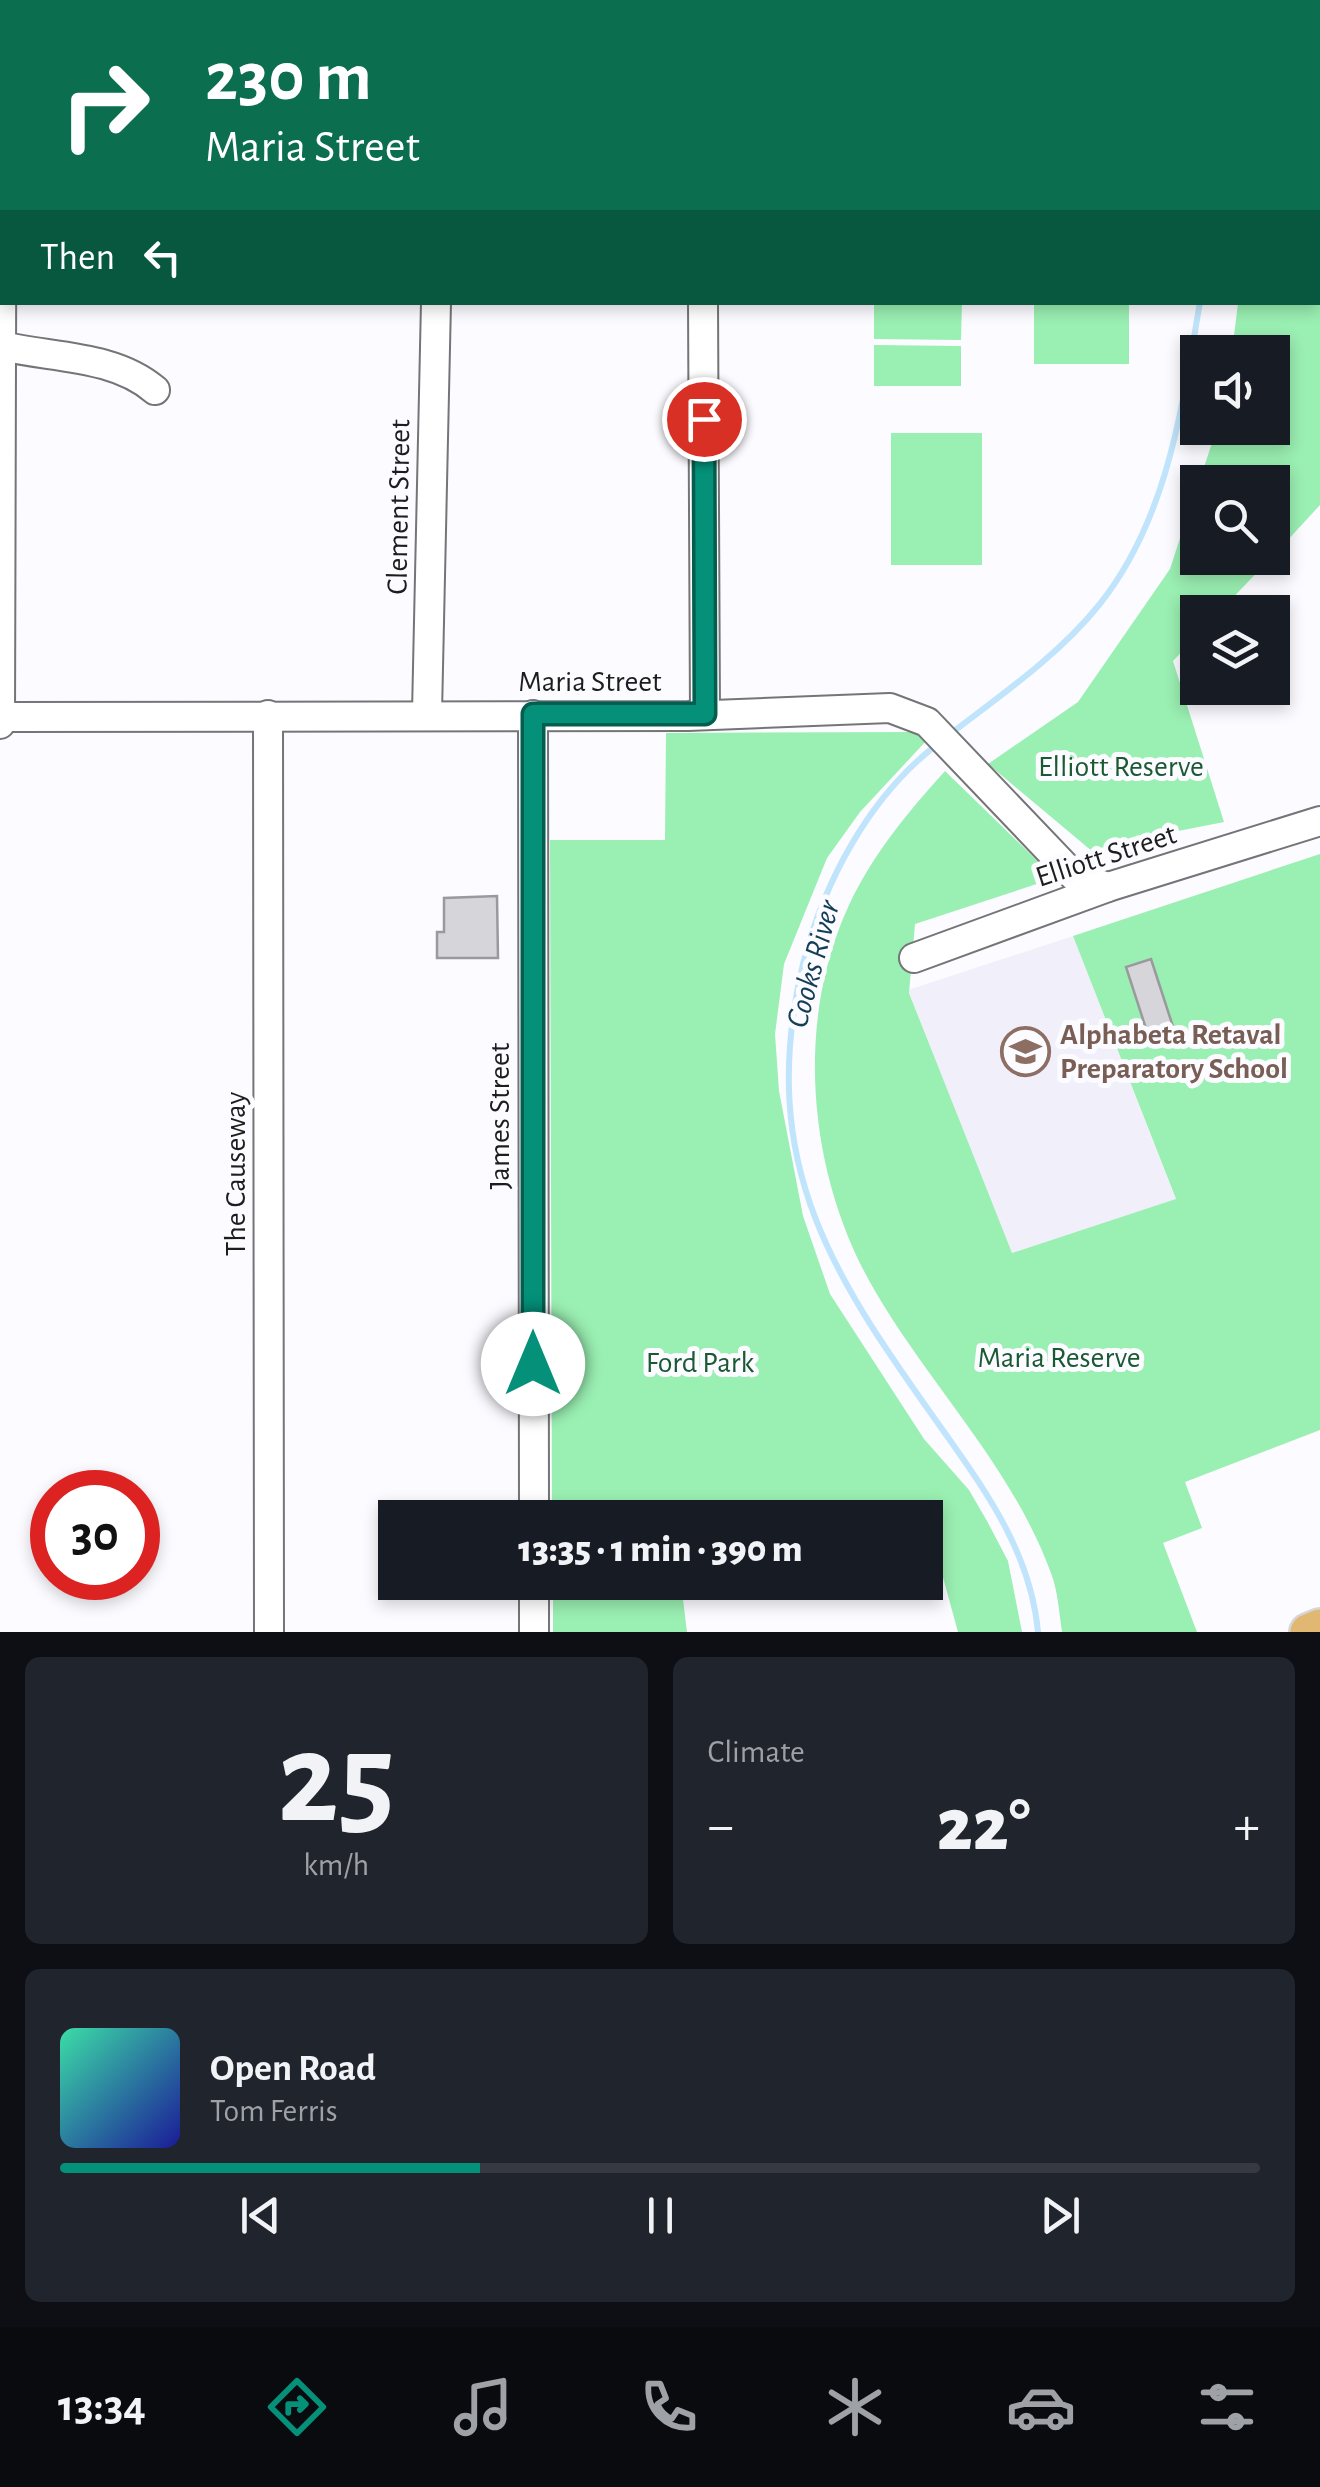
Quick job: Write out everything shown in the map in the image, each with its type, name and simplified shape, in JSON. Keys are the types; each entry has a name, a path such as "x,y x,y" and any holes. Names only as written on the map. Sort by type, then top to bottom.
{"main road":[{"path":"1308,1632 1320,1627"}],"street":[{"path":"0,720 2,305"},
{"name":"Clement Street","path":"427,713 436,305"},
{"path":"703,305 705,714"},
{"path":"2,346 81,359 136,374 155,390"},
{"name":"Maria Street","path":"0,720 427,713 705,714 890,708 928,722 1075,877 1108,887"},
{"name":"James Street","path":"533,714 534,1500"},
{"name":"The Causeway","path":"268,715 269,1632"},
{"name":"Elliott Street","path":"914,958 1108,887 1320,821"},
{"path":"534,1600 534,1632"}],"shaded area":[{"name":"Alphabeta Retaval Preparatory School","path":"1073,936 1176,1200 1011,1253 908,990"}],"green space":[{"path":"874,305 962,305 961,340 874,339"},
{"path":"1034,305 1129,305 1129,364 1034,364"},
{"path":"1238,305 1320,305 1320,505 1290,538 1290,465 1205,465 1211,445 1290,445 1290,335 1234,335"},
{"path":"874,345 961,346 961,386 874,386"},
{"path":"891,433 982,433 982,565 891,565"},
{"name":"Elliott Reserve","path":"1180,538 1180,575 1255,575 1235,595 1180,595 1180,654 1173,661 1180,683 1180,705 1187,705 1224,822 1173,832 1099,857 988,764 1078,702 1170,569"},
{"name":"Ford Park","path":"921,732 927,740 860,812 827,858 784,964 775,1034 779,1091 803,1216 830,1294 924,1439 969,1490 987,1521 1008,1561 1022,1632 958,1632 943,1577 943,1500 552,1500 550,840 665,840 666,733"},
{"name":"Maria Reserve","path":"945,771 1055,878 915,924 909,993 1012,1253 1176,1199 1073,936 1320,854 1320,1430 1185,1482 1202,1528 1163,1543 1197,1632 1062,1632 1053,1580 1035,1534 993,1463 875,1291 835,1200 816,1101 815,1050 820,1000 831,951 869,868"},
{"path":"553,1600 683,1600 687,1632 553,1632"}],"building":[{"path":"497,896 498,958 437,958 437,932 444,932 444,898"},
{"path":"1151,959 1177,1039 1152,1047 1126,967"}],"waterway":[{"name":"Cooks River","path":"949,735 1066,641 1122,572 1157,499 1169,461 1199,305"},
{"name":"Cooks River","path":"939,743 914,764 871,814 823,902 803,964 791,1036 790,1101 798,1161 815,1217 840,1271 871,1325 1006,1528 1027,1578 1038,1632"}],"place":[{"name":"Alphabeta Retaval Preparatory School","path":"1025,1052"}],"route":[{"path":"533,1364 532,1058 536,938 533,714 705,714 704,419"}]}
